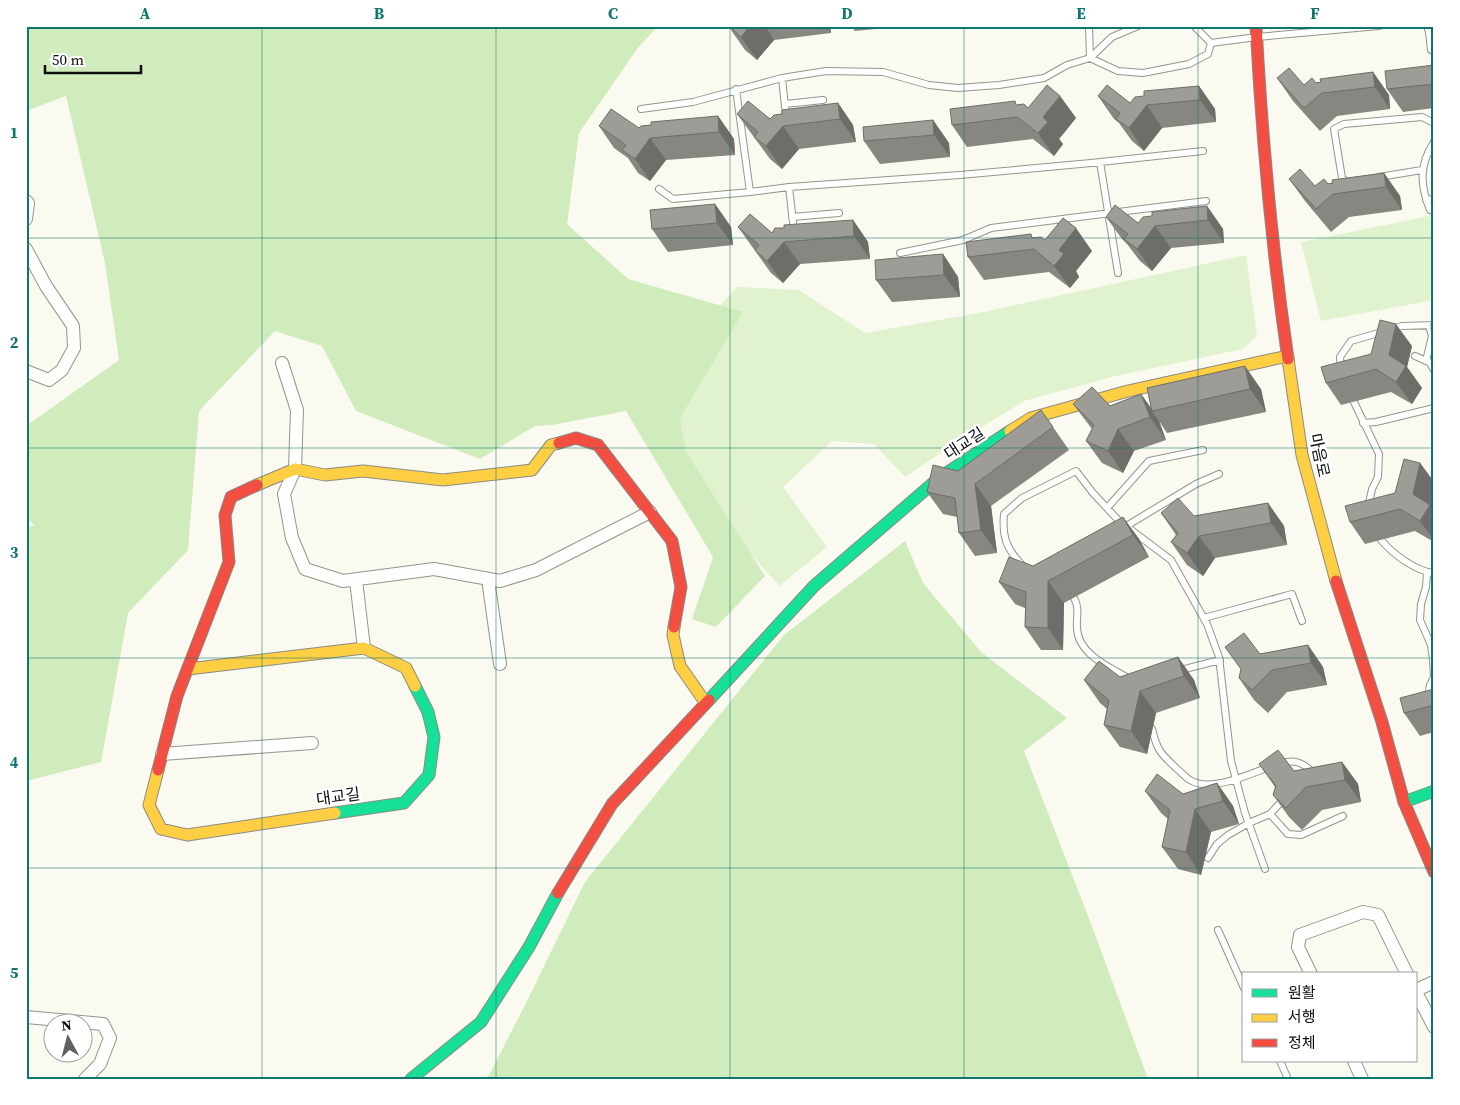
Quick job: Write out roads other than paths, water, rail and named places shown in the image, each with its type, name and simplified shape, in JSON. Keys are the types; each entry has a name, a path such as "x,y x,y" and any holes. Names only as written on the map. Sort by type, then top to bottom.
{"street":[{"name":"마음로","path":"1257,32 1262,132 1288,356 1302,455 1337,585 1382,722 1404,802 1434,872"},
{"path":"26,201 28,203 26,219"},
{"path":"26,249 46,286 73,326 74,348 62,370 49,380 26,371"},
{"name":"대교길","path":"411,1079 481,1022 529,947 558,893 612,804 814,586 939,478 1031,418 1128,391 1288,356"},
{"path":"282,363 297,410 295,469 284,494 292,538 305,569 343,581 434,569 500,581 536,570 650,512"},
{"path":"295,469 325,475 363,471 443,480 532,470 551,445 576,438 598,445 672,541 682,587 673,635 680,666 705,702"},
{"name":"대교길","path":"295,469 231,497 225,515 229,562 178,696 149,805 161,829 187,835 404,803 429,775 434,737 428,712 406,668 364,648"},
{"path":"488,579 500,664"},
{"path":"188,669 364,648 356,580"},
{"path":"162,754 312,743"},
{"path":"1404,802 1434,791"},
{"path":"1310,972 1298,947 1300,935 1363,912 1378,915 1406,972"},
{"path":"1418,990 1434,982"},
{"path":"1418,995 1434,1027"},
{"path":"26,1017 103,1024 110,1038 100,1064 85,1079"},
{"path":"1354,1062 1362,1079"}],"lane":[{"path":"1089,26 1090,58"},
{"path":"642,109 693,102 782,78 826,71 883,72 929,85 958,88 999,85 1044,78 1067,65 1090,58 1112,37 1138,26"},
{"path":"1194,26 1211,43"},
{"path":"1211,43 1257,32 1379,26"},
{"path":"1427,26 1432,35 1431,50"},
{"path":"1090,58 1118,71 1143,73 1189,64 1208,54 1211,43"},
{"path":"782,78 786,118"},
{"path":"736,90 750,192"},
{"path":"784,104 823,100"},
{"path":"1357,180 1347,182 1342,178 1334,129 1344,124 1422,116 1434,123"},
{"path":"1430,210 1422,188 1422,164 1434,142"},
{"path":"659,189 673,199 789,187 960,175 1203,151"},
{"path":"1100,162 1118,273"},
{"path":"1375,177 1422,170"},
{"path":"789,187 794,234"},
{"path":"1426,200 1434,198"},
{"path":"900,253 963,240 991,228 1206,201"},
{"path":"792,217 839,212"},
{"path":"1342,376 1340,357 1351,341 1402,326 1431,325 1432,336 1426,361"},
{"path":"1415,356 1429,362 1434,370"},
{"path":"1354,402 1379,454 1378,476 1369,502 1367,518"},
{"path":"1363,424 1434,408"},
{"path":"1106,508 1149,461 1203,450"},
{"path":"1032,569 1023,566 1012,555 1003,531 1004,514 1022,498 1076,470 1106,508 1126,526 1171,560 1204,618 1220,660 1231,761 1265,869"},
{"path":"1117,532 1196,484 1218,474"},
{"path":"1381,540 1393,554 1430,573 1421,604 1420,620 1431,645 1433,660 1434,677 1430,685 1428,697"},
{"path":"1204,618 1292,594 1302,621"},
{"path":"1074,598 1078,605 1077,635 1082,647 1104,664 1134,682 1138,690"},
{"path":"1172,672 1220,660"},
{"path":"1134,682 1144,679"},
{"path":"1152,729 1160,754 1192,781 1207,785 1236,779 1286,761 1304,764 1315,774 1321,773"},
{"path":"1208,858 1217,844 1228,835 1270,814 1282,801"},
{"path":"1270,814 1288,834 1301,835 1344,816"},
{"path":"1218,930 1242,984"},
{"path":"1280,1062 1288,1079"}]}
